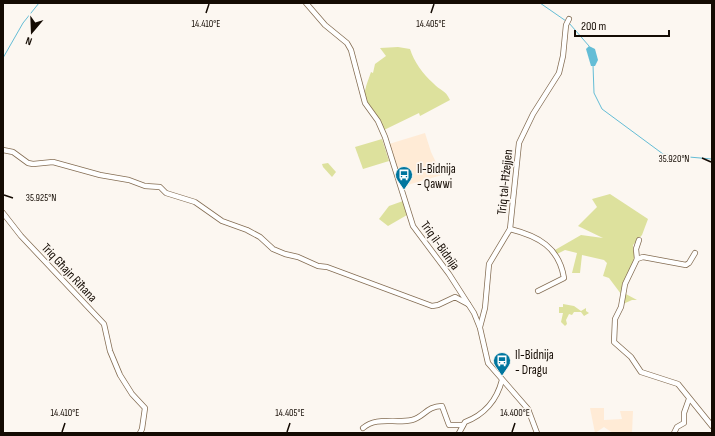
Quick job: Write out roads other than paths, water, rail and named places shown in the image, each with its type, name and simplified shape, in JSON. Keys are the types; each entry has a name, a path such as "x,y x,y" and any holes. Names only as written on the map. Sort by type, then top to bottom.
{"street":[{"name":"Triq il-Bidnija","path":"306,3 325,25 347,43 351,50 366,103 378,121 385,138 413,226 449,274 468,304 480,328 488,363 528,409 537,433"},
{"name":"Triq tal-Ħżejjen","path":"480,328 485,308 489,264 510,229 519,143 533,114 559,73 563,56 566,25 569,19"},
{"path":"3,150 13,152 33,164 53,162 100,175 129,180 145,186 160,187 166,193 195,202 222,221 247,230 260,237 273,249 285,254 298,257 318,266 327,267 432,306 438,305 455,297 468,304"},
{"name":"Triq Għajn Riħana","path":"3,213 21,236 104,324 110,351 120,375 132,394 145,408 142,430 140,433"},
{"path":"510,229 530,234 542,240 551,248 562,268 564,278 538,291"},
{"path":"639,240 636,250 637,259 625,284 621,307 615,319 614,342 630,357 640,372 678,384 712,426"},
{"path":"637,259 643,257 684,265 689,263 695,253"},
{"path":"363,428 368,424 380,421 412,420 429,408 436,406 442,406 449,425 463,424 474,418 495,400 499,394 502,380"},
{"path":"674,433 678,427 684,423 684,413 689,399"},
{"path":"459,433 463,424"}],"water":[{"path":"589,46 595,49 598,60 595,66 591,66 586,49"}],"waterway":[{"path":"3,58 23,23 39,3"},
{"path":"540,3 566,21"},
{"path":"569,23 589,46"},
{"path":"593,65 594,93 602,109 663,154 672,155"},
{"path":"677,156 712,159"}],"place":[{"name":"Il-Bidnija - Qawwi","path":"404,190"},
{"name":"Il-Bidnija - Dragu","path":"502,376"}]}
